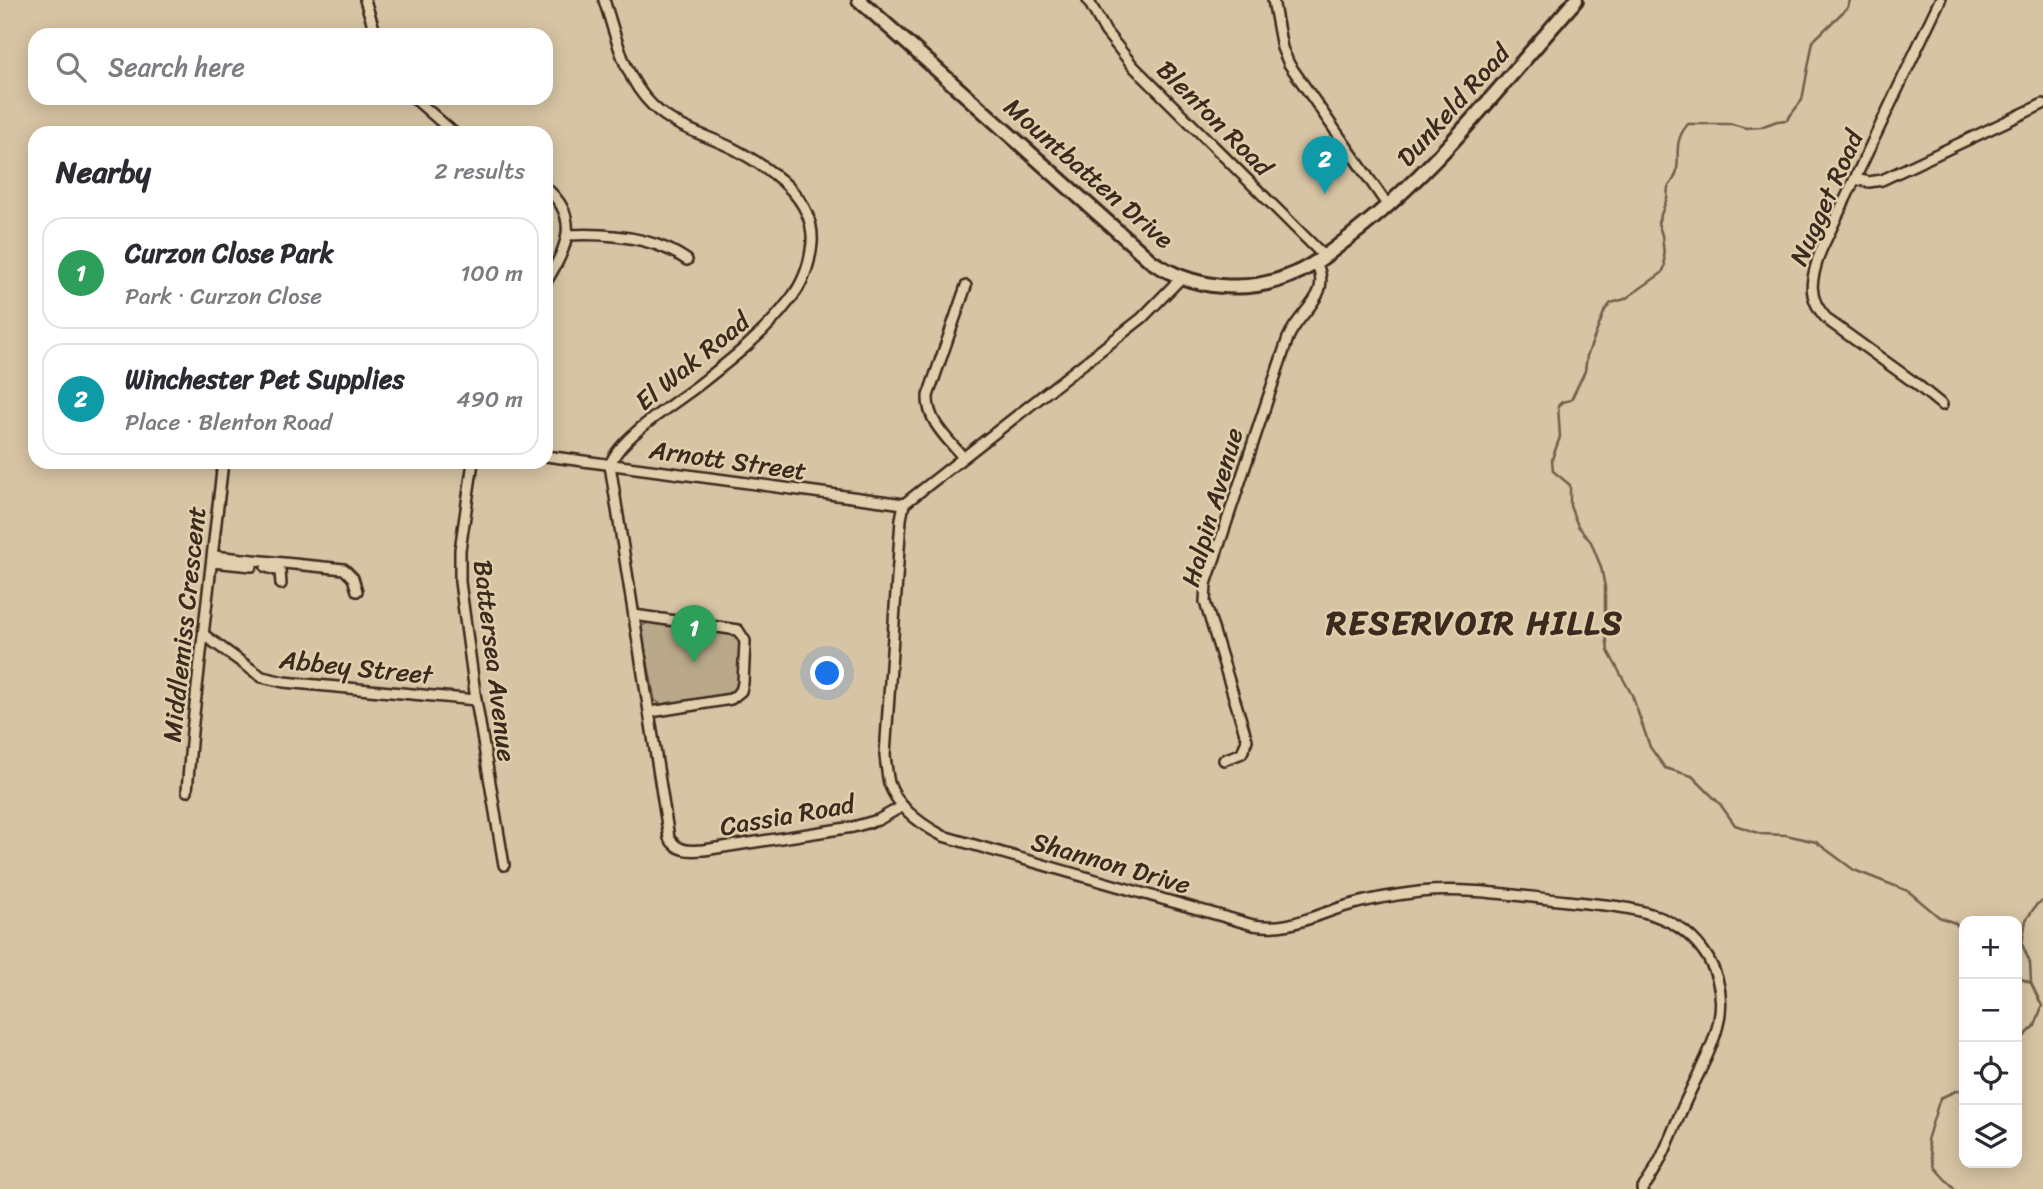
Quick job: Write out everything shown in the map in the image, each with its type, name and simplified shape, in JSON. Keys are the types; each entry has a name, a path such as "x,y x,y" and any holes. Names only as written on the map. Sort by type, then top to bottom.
{"main road":[{"name":"Mountbatten Drive","path":"859,0 1151,261 1181,278 1222,286 1256,285 1295,274 1320,259 1388,206"},
{"name":"Dunkeld Road","path":"1388,206 1416,181 1576,0"}],"street":[{"path":"365,0 374,28"},
{"name":"El Wak Road","path":"604,0 634,83 652,105 674,123 736,150 776,175 798,196 809,219 812,235 811,261 798,290 768,328 645,425 613,457 610,465"},
{"name":"Blenton Road","path":"1088,0 1106,32 1133,66 1320,259"},
{"path":"1273,0 1280,41 1289,64 1388,206"},
{"name":"Nugget Road","path":"1940,0 1821,250 1813,273 1812,288 1820,312 1829,321 1942,405"},
{"path":"1856,179 1869,182 1882,180 2043,104"},
{"path":"422,105 446,126"},
{"path":"553,194 566,211 567,235 564,249 553,269"},
{"path":"567,235 626,237 669,250 687,260"},
{"name":"Halpin Avenue","path":"1224,760 1242,753 1247,740 1205,602 1206,584 1288,338 1322,285 1320,259"},
{"path":"904,504 962,456 1142,318 1181,278"},
{"path":"962,456 931,418 927,408 928,396 966,286"},
{"name":"Arnott Street","path":"553,458 904,504"},
{"path":"610,465 634,615 650,712 731,699 741,691 745,641 738,629 634,615"},
{"name":"Middlemiss Crescent","path":"187,791 222,469"},
{"name":"Battersea Avenue","path":"472,469 460,550 460,582 476,700 504,865"},
{"name":"Shannon Drive","path":"904,504 885,755 890,784 903,806 922,823 943,836 1176,905 1264,927 1290,925 1344,906 1380,897 1442,891 1498,893 1629,907 1661,917 1688,933 1707,956 1719,986 1721,1011 1713,1042 1658,1163 1642,1189"},
{"path":"213,559 276,568 280,571 281,584"},
{"path":"213,559 344,569 353,578 357,591"},
{"name":"Abbey Street","path":"204,635 262,677 284,682 476,700"},
{"name":"Cassia Road","path":"650,712 666,830 674,846 683,850 704,850 853,827 878,820 903,806"}],"shaded area":[{"path":"650,622 735,633 739,639 739,688 731,696 665,706 655,701 641,626"}],"waterway":[{"path":"1850,0 1848,7 1813,41 1802,100 1787,120 1746,128 1732,124 1688,124 1682,133 1677,172 1668,187 1658,223 1665,266 1662,273 1625,299 1611,303 1605,310 1587,356 1585,371 1571,400 1558,406 1560,437 1552,459 1553,471 1570,485 1570,506 1578,526 1591,542 1601,567 1605,587 1608,651 1632,695 1650,747 1665,768 1692,776 1720,804 1735,825 1761,834 1786,835 1816,842 1854,870 1908,891 1939,917 1959,927"},
{"path":"2018,1042 2035,1026 2042,1006 2031,983 2030,963 2022,944 2026,920 2037,904 2043,901"},
{"path":"2022,979 2031,983"},
{"path":"1954,1189 1935,1168 1927,1140 1940,1098 1959,1091"}],"place":[{"name":"Winchester Pet Supplies","path":"1325,194"},
{"name":"Curzon Close Park","path":"694,663"}],"district":[{"name":"RESERVOIR HILLS","path":"1475,623"}]}
